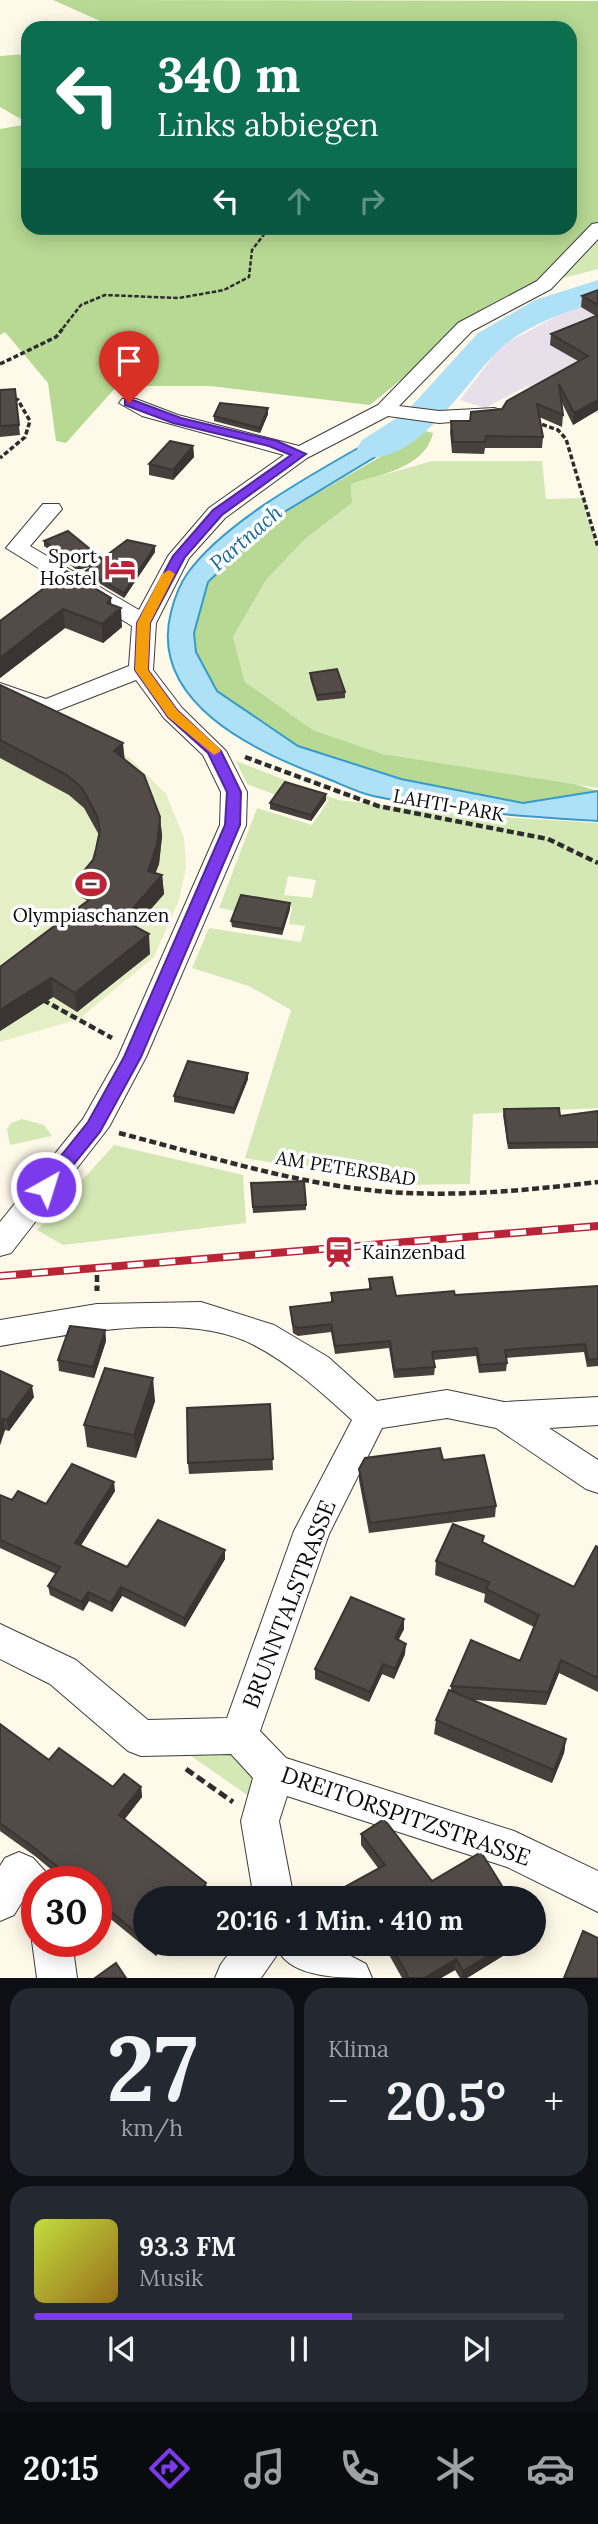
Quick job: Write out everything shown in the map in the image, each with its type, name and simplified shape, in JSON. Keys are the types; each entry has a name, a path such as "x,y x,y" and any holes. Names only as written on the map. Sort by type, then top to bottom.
{"street":[{"path":"5,1224 94,1127 135,1051 233,825 234,792 214,751 173,713 141,670 144,623 179,556 218,513 300,454 385,409 465,327 544,285 598,228"},
{"path":"129,403 177,421 273,444 300,454"},
{"path":"385,409 407,415 448,418 494,414"},
{"path":"51,509 17,548 52,572 144,623"},
{"path":"0,690 46,708 141,670"},
{"path":"0,1333 97,1317 201,1315 263,1334 316,1367 371,1416 447,1404 505,1416 598,1411"},
{"name":"BRUNNTALSTRASSE","path":"239,1736 312,1531 371,1416"},
{"path":"505,1416 598,1479"},
{"path":"0,1641 63,1672 141,1738 239,1736"},
{"name":"DREITORSPITZSTRASSE","path":"239,1736 274,1773 514,1850 598,1892"},
{"path":"272,1886 260,1821 274,1773"},
{"path":"0,1901 19,1872 21,1874"},
{"path":"235,1978 252,1956"},
{"path":"307,1956 352,1978"},
{"path":"54,1957 57,1978"}],"path":[{"path":"0,364 56,337 81,305 105,295 179,298 224,290 249,277 252,250 264,235"},
{"path":"0,393 14,395 23,401 28,415 27,433 0,458"},
{"path":"494,414 528,419 562,432 572,449 587,517 598,547"},
{"name":"LAHTI-PARK","path":"214,751 230,752 378,806 548,839 598,863"},
{"path":"34,995 135,1051"},
{"name":"AM PETERSBAD","path":"94,1127 310,1179 375,1189 426,1194 506,1192 598,1182"},
{"path":"97,1275 97,1287"},
{"path":"141,1738 260,1821"}],"shaded area":[{"path":"598,298 598,414 527,386 485,408 460,400 501,346 579,304"}],"green space":[{"path":"53,0 598,1 598,228 544,285 465,327 370,405 210,386 117,386 66,443 56,441 48,383 5,332 0,335 0,129 21,125 21,235 577,235 577,21 100,21"},
{"path":"21,54 21,119 0,107 0,56"},
{"path":"598,231 598,269 552,281"},
{"path":"425,431 433,433 429,445 421,454 400,468 351,484 352,503 305,539 266,580 233,637 245,682 313,730 383,754 574,784 598,791 523,803 401,779 298,746 217,691 196,652 194,633 208,582 276,517"},
{"path":"432,461 542,461 546,499 584,498 587,517 598,547 598,788 383,754 313,730 245,682 233,637 266,580 305,539 352,503 351,484"},
{"name":"Olympiaschanzen","path":"0,703 130,758 166,794 184,838 186,867 179,900 154,957 79,1019 0,1042"},
{"path":"236,761 338,800 469,815 598,823 598,1108 473,1114 470,1184 398,1185 245,1158 291,1010 249,986 192,968 209,928 301,942 305,926 289,924 292,908 240,901 235,911 219,908 257,808 312,825 329,800 286,788 279,796 247,784","holes":["288,876 316,880 312,898 284,895"]},
{"path":"22,1119 44,1125 52,1136 10,1145 7,1129 11,1123"},
{"path":"114,1145 243,1175 246,1223 63,1245 37,1230"},
{"path":"184,1751 235,1751 256,1774 250,1797"}],"water":[{"path":"407,420 433,422 276,517 208,582 194,633 196,652 217,691 298,746 401,779 523,803 598,791 598,821 457,810 360,792 267,753 239,737 212,719 191,697 175,672 168,644 171,612 184,578 206,552 258,509"}],"building":[{"path":"598,290 598,305 582,296"},
{"path":"598,315 598,400 574,413 559,384 563,415 537,404 543,437 486,436 485,442 453,442 451,421 470,421 471,412 502,409 507,401 588,356 551,334"},
{"path":"15,389 19,425 0,426 0,390"},
{"path":"220,403 268,408 260,428 214,416"},
{"path":"170,441 193,446 173,470 149,464"},
{"path":"68,531 101,558 76,565 44,541"},
{"name":"Sport Hostel","path":"127,540 155,546 124,593 86,571"},
{"path":"67,571 111,598 107,603 121,608 102,624 63,609 0,658 0,621"},
{"path":"337,669 345,692 317,695 310,673"},
{"path":"0,685 123,743 114,751 144,775 160,817 157,844 148,871 162,875 123,920 149,934 75,993 51,978 0,1010 0,967 102,890 79,877 93,860 100,830 97,816 82,788 67,775 0,740"},
{"path":"285,782 326,794 311,815 270,803"},
{"path":"241,895 290,903 282,929 231,921"},
{"path":"188,1061 248,1073 234,1108 174,1096"},
{"path":"559,1108 560,1116 598,1111 598,1142 508,1143 504,1109"},
{"path":"304,1181 306,1205 253,1207 251,1183"},
{"path":"392,1277 396,1296 454,1291 455,1295 598,1286 598,1359 588,1360 585,1344 505,1350 507,1363 480,1365 477,1348 432,1352 435,1367 394,1370 390,1341 335,1346 331,1324 298,1328 293,1325 290,1307 333,1302 331,1293 371,1289 369,1279"},
{"path":"70,1326 105,1330 93,1367 58,1360"},
{"path":"105,1368 153,1378 134,1435 84,1425"},
{"path":"0,1371 32,1386 7,1420 3,1419 0,1428"},
{"path":"270,1404 273,1459 188,1463 187,1408"},
{"path":"440,1448 443,1460 484,1455 496,1506 370,1523 359,1469 365,1458"},
{"path":"72,1464 114,1482 75,1543 127,1567 158,1520 225,1550 184,1618 121,1587 111,1603 88,1592 82,1602 48,1586 60,1567 0,1540 0,1495 12,1500 18,1491 46,1504"},
{"path":"453,1524 484,1536 482,1542 574,1587 596,1546 598,1547 598,1678 561,1660 548,1692 451,1686 471,1640 520,1661 539,1615 486,1589 489,1582 436,1561"},
{"path":"351,1597 404,1619 395,1638 406,1644 395,1669 383,1664 370,1692 315,1669"},
{"path":"449,1690 566,1739 554,1770 436,1720"},
{"path":"0,1724 49,1760 59,1748 113,1787 124,1774 141,1787 119,1815 206,1883 204,1886 133,1886 133,1930 112,1912 112,1866 56,1866 0,1823"},
{"path":"384,1819 432,1881 481,1852 502,1886 347,1886 385,1865 361,1834"},
{"path":"583,1931 598,1938 598,1978 564,1978"},
{"path":"397,1956 487,1956 463,1971 456,1959 424,1978 409,1978"},
{"path":"116,1963 126,1978 95,1978"}],"waterway":[{"name":"Partnach","path":"375,448 419,420 490,340 547,307 598,290"}],"railway":[{"path":"0,1276 598,1226"}],"slow traffic":[{"path":"169,574 144,623 141,670 173,713 214,751"}],"place":[{"name":"Sport Hostel","path":"120,567"},
{"name":"Olympiaschanzen","path":"91,884"},
{"name":"Kainzenbad","path":"339,1252"}],"route":[{"path":"46,1187 94,1127 132,1057 176,962 233,825 234,792 214,751 173,713 141,670 144,623 179,556 218,513 300,454 273,444 177,421 129,403"}]}
